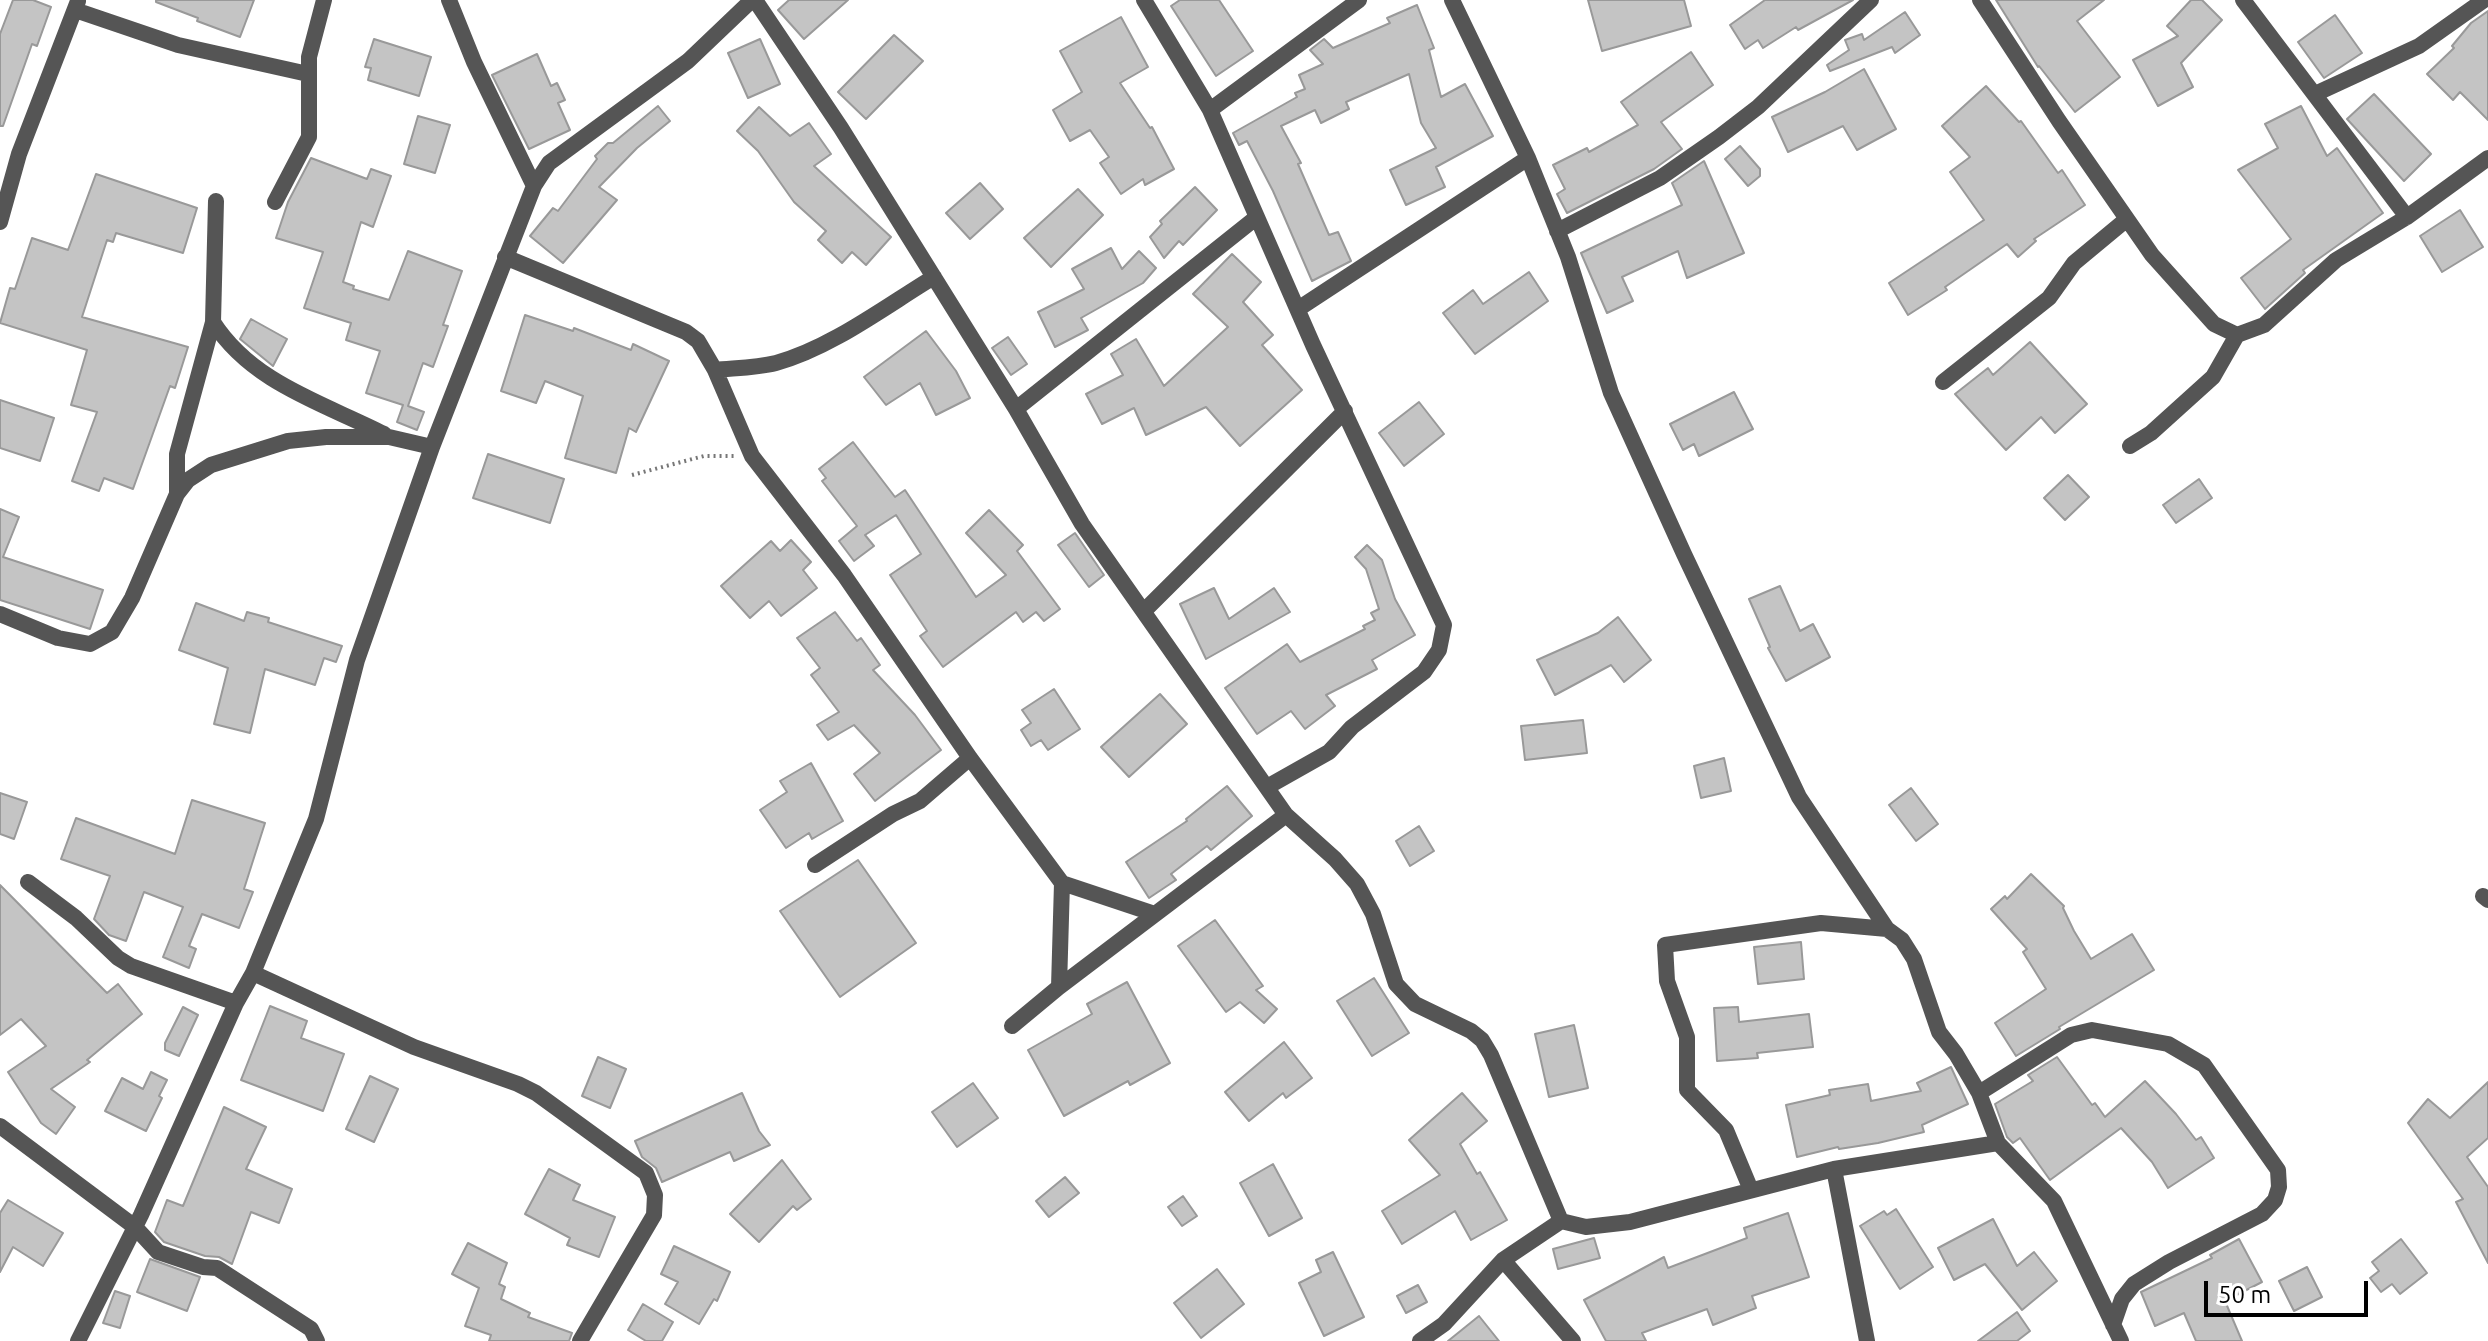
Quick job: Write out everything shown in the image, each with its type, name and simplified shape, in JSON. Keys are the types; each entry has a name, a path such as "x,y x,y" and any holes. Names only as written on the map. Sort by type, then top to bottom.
{"street":[{"path":"275,202 309,137 309,57 324,0"},
{"path":"449,0 474,62 534,186"},
{"path":"78,1341 135,1227 236,1003 253,973 316,819 357,660 432,447 534,186 549,163 688,61 754,0 841,128 1016,409 1082,524 1286,815 1335,859 1357,884 1373,914 1396,984 1415,1004 1471,1031 1482,1040 1561,1221"},
{"path":"1144,0 1210,110 1444,625 1439,650 1424,672 1352,727 1329,752 1267,787"},
{"path":"1210,110 1359,0"},
{"path":"1452,0 1528,158 1568,257 1611,393 1799,797 1887,929 1902,940 1914,959 1939,1032 1979,1093 1998,1143 2054,1201 2121,1341"},
{"path":"1557,231 1660,178 1719,137 1758,107 1871,0"},
{"path":"1980,0 2152,255 2214,324 2237,335"},
{"path":"2243,0 2407,217"},
{"path":"2315,94 2419,46 2484,0"},
{"path":"0,222 19,154 77,5 178,45 308,74"},
{"path":"1298,309 1528,158"},
{"path":"2130,446 2151,433 2213,377 2237,335 2264,325 2336,260 2407,217 2488,158"},
{"path":"177,494 177,454 213,322 216,201"},
{"path":"1016,409 1257,217"},
{"path":"1943,382 2049,298 2074,263 2127,219"},
{"path":"505,257 686,332 698,341 715,370 752,456 844,575 970,758 1062,883 1155,914"},
{"path":"715,370 764,365 797,356 822,345 934,277"},
{"path":"213,322 223,338 265,376 389,437"},
{"path":"1144,611 1345,411"},
{"path":"0,614 58,638 90,644 112,632 132,598 177,494 188,480 211,465 288,441 326,437 389,437 432,447"},
{"path":"815,865 893,814 920,801 970,758"},
{"path":"1012,1026 1286,815"},
{"path":"28,882 76,918 118,958 131,966 236,1003"},
{"path":"1059,987 1062,883"},
{"path":"1751,1190 1726,1130 1687,1090 1687,1037 1667,981 1665,945 1821,923 1887,929"},
{"path":"253,973 414,1047 536,1093 646,1173 655,1195 654,1215 580,1341"},
{"path":"1979,1093 2081,1031 2092,1030 2168,1044 2204,1065 2278,1170 2279,1187 2275,1200 2262,1214 2169,1262 2134,1284 2122,1299 2113,1325"},
{"path":"0,1126 135,1227 158,1252 203,1267 217,1268 311,1329 317,1341"},
{"path":"1420,1341 1444,1324 1503,1260 1561,1221 1586,1227 1630,1222 1834,1169 1998,1143"},
{"path":"1834,1169 1867,1341"},
{"path":"1503,1260 1573,1341"}],"path":[{"path":"632,475 704,456 752,456"}],"building":[{"path":"13,0 33,0 51,7 37,46 32,44 3,126 0,126 0,34"},
{"path":"156,0 254,0 240,37 197,21 198,18"},
{"path":"789,0 848,0 804,39 778,10"},
{"path":"1180,0 1219,0 1253,51 1216,76 1171,6"},
{"path":"1588,0 1684,0 1691,26 1602,51"},
{"path":"1765,0 1853,0 1798,30 1796,27 1763,48 1758,40 1745,49 1730,25"},
{"path":"1996,0 2104,0 2077,21 2120,77 2075,112 2038,67"},
{"path":"2191,0 2202,0 2222,20 2181,63 2193,87 2158,106 2133,60 2178,36 2167,26"},
{"path":"1417,5 1434,48 1429,50 1441,97 1465,84 1493,136 1436,167 1445,187 1406,205 1390,170 1436,148 1421,123 1409,74 1346,102 1349,109 1321,123 1315,110 1281,126 1301,163 1298,164 1329,235 1338,232 1351,261 1312,281 1273,191 1247,141 1239,145 1233,133 1297,97 1295,93 1305,89 1299,75 1323,64 1310,50 1324,39 1333,48 1390,23 1387,18"},
{"path":"2488,11 2488,120 2460,92 2453,100 2427,74 2454,48 2452,46 2471,23"},
{"path":"1905,12 1920,35 1895,53 1892,47 1830,71 1827,65 1849,50 1845,40 1862,34 1864,40"},
{"path":"2335,15 2362,53 2324,78 2298,42"},
{"path":"1121,17 1148,67 1120,83 1152,127 1174,169 1145,185 1143,179 1121,194 1100,163 1109,157 1090,130 1070,141 1053,110 1082,92 1060,51"},
{"path":"894,35 923,61 866,119 838,92"},
{"path":"374,39 431,57 419,96 368,80 371,68 365,67"},
{"path":"760,39 780,84 748,98 728,53"},
{"path":"1691,52 1713,85 1661,122 1682,149 1654,169 1567,213 1557,194 1565,189 1553,165 1587,148 1589,152 1638,125 1621,102"},
{"path":"537,54 551,86 557,83 565,100 558,103 570,130 529,149 492,75"},
{"path":"1864,69 1896,129 1857,150 1843,126 1788,152 1772,117"},
{"path":"1986,86 2021,121 2058,173 2062,170 2085,205 2034,239 2036,241 2018,257 2007,244 1945,287 1947,290 1908,315 1889,283 1984,220 1950,172 1970,157 1942,126"},
{"path":"2374,94 2431,154 2404,181 2347,119"},
{"path":"658,106 670,121 637,148 599,187 617,200 563,263 530,236 553,208 558,211 597,159 595,156"},
{"path":"2301,106 2327,156 2337,148 2383,213 2303,270 2305,273 2265,309 2241,278 2291,239 2238,170 2278,148 2265,124"},
{"path":"759,107 790,136 809,123 831,154 814,166 891,237 866,265 852,252 842,263 818,240 826,231 794,202 758,151 737,131"},
{"path":"418,116 450,125 435,173 404,164"},
{"path":"1740,146 1760,169 1760,176 1748,186 1725,159"},
{"path":"311,158 367,179 371,169 391,176 373,227 361,222 343,282 354,286 353,289 389,300 408,251 462,271 443,325 448,326 433,367 423,363 408,406 424,412 417,430 397,422 403,405 366,393 380,351 346,340 351,323 304,308 323,252 276,238 288,202"},
{"path":"1704,161 1744,253 1687,278 1678,251 1622,277 1633,301 1607,313 1581,253 1682,205 1672,183"},
{"path":"96,174 197,208 183,253 116,233 113,242 107,240 82,317 188,347 175,388 170,386 133,489 104,478 99,491 72,481 97,412 71,405 87,350 0,323 10,288 15,289 32,238 68,250"},
{"path":"980,183 1003,209 970,239 946,213"},
{"path":"1195,187 1217,210 1183,245 1179,241 1164,258 1150,237 1162,224 1160,221"},
{"path":"1078,189 1103,215 1051,267 1024,238"},
{"path":"2460,210 2483,247 2442,272 2420,236"},
{"path":"1111,248 1122,269 1139,251 1156,268 1143,283 1081,318 1088,330 1055,347 1038,312 1084,289 1072,269"},
{"path":"1232,254 1261,282 1243,302 1273,335 1262,345 1302,390 1240,446 1206,407 1146,435 1134,408 1102,424 1086,394 1123,375 1111,354 1136,339 1164,386 1228,327 1193,294"},
{"path":"1529,272 1548,301 1475,354 1443,313 1473,290 1483,304"},
{"path":"525,315 573,331 574,328 631,350 633,344 669,361 636,432 629,428 616,473 565,458 583,396 545,381 536,403 501,391"},
{"path":"251,319 287,339 273,366 240,339"},
{"path":"926,331 956,371 970,398 936,415 920,383 886,405 864,377"},
{"path":"1008,337 1027,364 1011,375 992,348"},
{"path":"2030,342 2087,404 2055,433 2041,417 2006,450 1955,394 1988,368 1993,375"},
{"path":"1734,392 1753,429 1699,456 1694,444 1683,450 1670,424"},
{"path":"0,400 54,418 40,461 0,448"},
{"path":"1419,402 1444,434 1404,466 1379,433"},
{"path":"853,442 895,497 905,490 976,597 1006,575 966,533 989,510 1023,545 1017,551 1060,609 1044,621 1036,612 1023,622 1016,612 943,667 920,636 927,631 890,575 921,554 896,515 865,535 874,546 854,561 839,541 857,526 822,481 826,478 819,469"},
{"path":"488,454 564,479 550,523 473,498"},
{"path":"2068,475 2089,497 2065,520 2044,498"},
{"path":"2199,479 2212,498 2176,523 2163,505"},
{"path":"0,509 19,517 3,557 103,590 90,629 0,600"},
{"path":"1075,533 1104,575 1089,587 1058,545"},
{"path":"791,540 811,562 803,570 817,588 781,616 769,601 750,618 721,586 771,541 780,551"},
{"path":"1367,545 1382,560 1395,599 1415,635 1372,660 1377,669 1326,695 1335,706 1305,729 1291,711 1257,734 1225,688 1287,644 1300,662 1365,629 1363,626 1375,620 1371,613 1379,609 1366,569 1355,557"},
{"path":"1780,586 1800,631 1813,624 1830,657 1786,681 1768,648 1749,599"},
{"path":"1214,588 1229,619 1274,588 1290,612 1206,659 1180,604"},
{"path":"196,603 244,621 247,612 269,618 268,622 342,646 336,662 324,658 315,685 265,669 250,733 214,724 228,668 179,650"},
{"path":"835,612 857,641 861,638 880,665 873,670 915,715 941,750 875,801 854,774 880,753 854,725 828,740 817,725 839,712 811,675 820,668 797,638"},
{"path":"1618,617 1651,660 1624,682 1611,665 1555,695 1537,660 1598,633"},
{"path":"1054,689 1080,729 1048,750 1041,740 1031,746 1021,730 1031,723 1022,710"},
{"path":"1160,694 1187,724 1129,777 1101,747"},
{"path":"1583,720 1587,753 1525,760 1521,726"},
{"path":"1724,758 1731,791 1701,798 1694,766"},
{"path":"811,763 843,821 812,839 809,833 786,848 760,810 787,792 780,781"},
{"path":"1227,786 1252,816 1211,850 1207,846 1171,874 1176,880 1149,898 1126,862 1187,821"},
{"path":"1911,788 1938,824 1916,841 1889,805"},
{"path":"0,793 27,802 14,839 0,834"},
{"path":"192,800 265,823 244,889 253,892 239,928 202,914 189,946 196,949 189,968 163,957 183,907 144,892 126,941 109,935 94,919 110,876 61,859 76,818 175,854"},
{"path":"1419,826 1434,851 1410,866 1396,841"},
{"path":"858,860 916,943 840,997 780,911"},
{"path":"2031,874 2064,906 2074,931 2091,959 2132,934 2154,970 2016,1056 1995,1023 2046,989 2023,952 2027,949 1991,909 2005,896 2007,899"},
{"path":"0,885 107,993 118,984 142,1014 87,1060 90,1062 51,1089 75,1107 56,1134 41,1123 8,1072 46,1046 21,1019 0,1035"},
{"path":"1215,920 1263,986 1256,990 1277,1009 1264,1023 1240,1002 1226,1012 1178,946"},
{"path":"1801,942 1804,979 1758,984 1754,947"},
{"path":"1374,978 1409,1033 1372,1056 1337,1001"},
{"path":"1127,982 1170,1063 1130,1085 1128,1081 1064,1116 1028,1050 1092,1014 1087,1004"},
{"path":"270,1006 307,1021 301,1038 344,1054 323,1111 241,1080"},
{"path":"183,1007 198,1015 179,1056 165,1050 165,1043"},
{"path":"1738,1007 1739,1022 1809,1014 1813,1047 1757,1053 1758,1058 1717,1061 1714,1008"},
{"path":"1574,1025 1588,1088 1549,1097 1535,1034"},
{"path":"1284,1042 1312,1078 1286,1098 1283,1093 1249,1121 1225,1092"},
{"path":"598,1057 626,1069 610,1108 582,1096"},
{"path":"2057,1057 2092,1105 2095,1103 2105,1117 2145,1081 2196,1140 2201,1137 2214,1158 2168,1188 2152,1162 2121,1128 2050,1180 2020,1138 2013,1143 2007,1137 1995,1104 2033,1081 2028,1075"},
{"path":"1951,1067 1968,1104 1922,1125 1924,1132 1797,1157 1786,1105 1830,1095 1829,1090 1868,1084 1871,1101 1921,1091 1917,1083"},
{"path":"151,1072 167,1080 146,1131 105,1111 122,1078 143,1089"},
{"path":"370,1076 398,1089 374,1142 346,1129"},
{"path":"2488,1082 2488,1138 2467,1157 2488,1187 2488,1263 2456,1202 2463,1199 2408,1123 2428,1099 2450,1118"},
{"path":"973,1083 998,1118 957,1147 932,1112"},
{"path":"742,1093 759,1131 770,1145 734,1161 730,1152 662,1182 656,1168 642,1157 635,1141"},
{"path":"1462,1093 1487,1121 1460,1144 1507,1220 1471,1240 1455,1211 1402,1244 1382,1211 1440,1175 1409,1140"},
{"path":"224,1107 266,1127 246,1169 292,1189 279,1223 251,1212 232,1264 219,1257 205,1256 164,1242 155,1232 167,1200 183,1206"},
{"path":"782,1160 811,1199 797,1210 793,1206 759,1242 730,1214"},
{"path":"1273,1164 1302,1218 1269,1236 1240,1183"},
{"path":"549,1169 580,1185 573,1200 615,1217 599,1257 567,1245 570,1238 525,1214"},
{"path":"1065,1177 1079,1193 1049,1217 1036,1201"},
{"path":"1183,1196 1197,1216 1182,1226 1168,1207"},
{"path":"8,1200 63,1233 43,1266 13,1247 0,1272 0,1213"},
{"path":"1896,1209 1933,1267 1900,1289 1860,1226 1884,1211 1887,1215"},
{"path":"1788,1213 1809,1277 1752,1296 1756,1308 1713,1325 1707,1309 1642,1333 1646,1341 1606,1341 1584,1300 1664,1257 1668,1268 1747,1238 1744,1228"},
{"path":"1993,1219 2017,1266 2034,1252 2057,1281 2022,1310 1985,1264 1954,1280 1938,1248"},
{"path":"1594,1238 1600,1258 1558,1269 1553,1249"},
{"path":"2239,1239 2262,1282 2225,1301 2242,1341 2196,1341 2184,1313 2155,1326 2141,1292 2212,1258 2210,1255"},
{"path":"2401,1239 2427,1273 2400,1294 2392,1284 2381,1292 2370,1278 2379,1271 2372,1262"},
{"path":"468,1243 507,1263 499,1284 505,1287 501,1299 530,1313 528,1317 572,1333 569,1341 489,1341 491,1335 465,1326 479,1288 452,1274"},
{"path":"674,1246 730,1272 717,1301 714,1299 699,1324 665,1304 678,1282 661,1274"},
{"path":"1333,1252 1364,1317 1324,1336 1299,1283 1321,1272 1316,1260"},
{"path":"150,1259 200,1277 187,1311 137,1292"},
{"path":"2307,1267 2322,1297 2294,1311 2279,1281"},
{"path":"1217,1269 1244,1304 1201,1338 1174,1303"},
{"path":"1418,1285 1427,1302 1406,1313 1397,1296"},
{"path":"115,1291 130,1296 120,1328 103,1323"},
{"path":"643,1304 673,1322 662,1341 646,1341 628,1330"},
{"path":"2017,1312 2030,1331 2017,1341 1978,1341"},
{"path":"1479,1316 1499,1341 1448,1341"}]}
